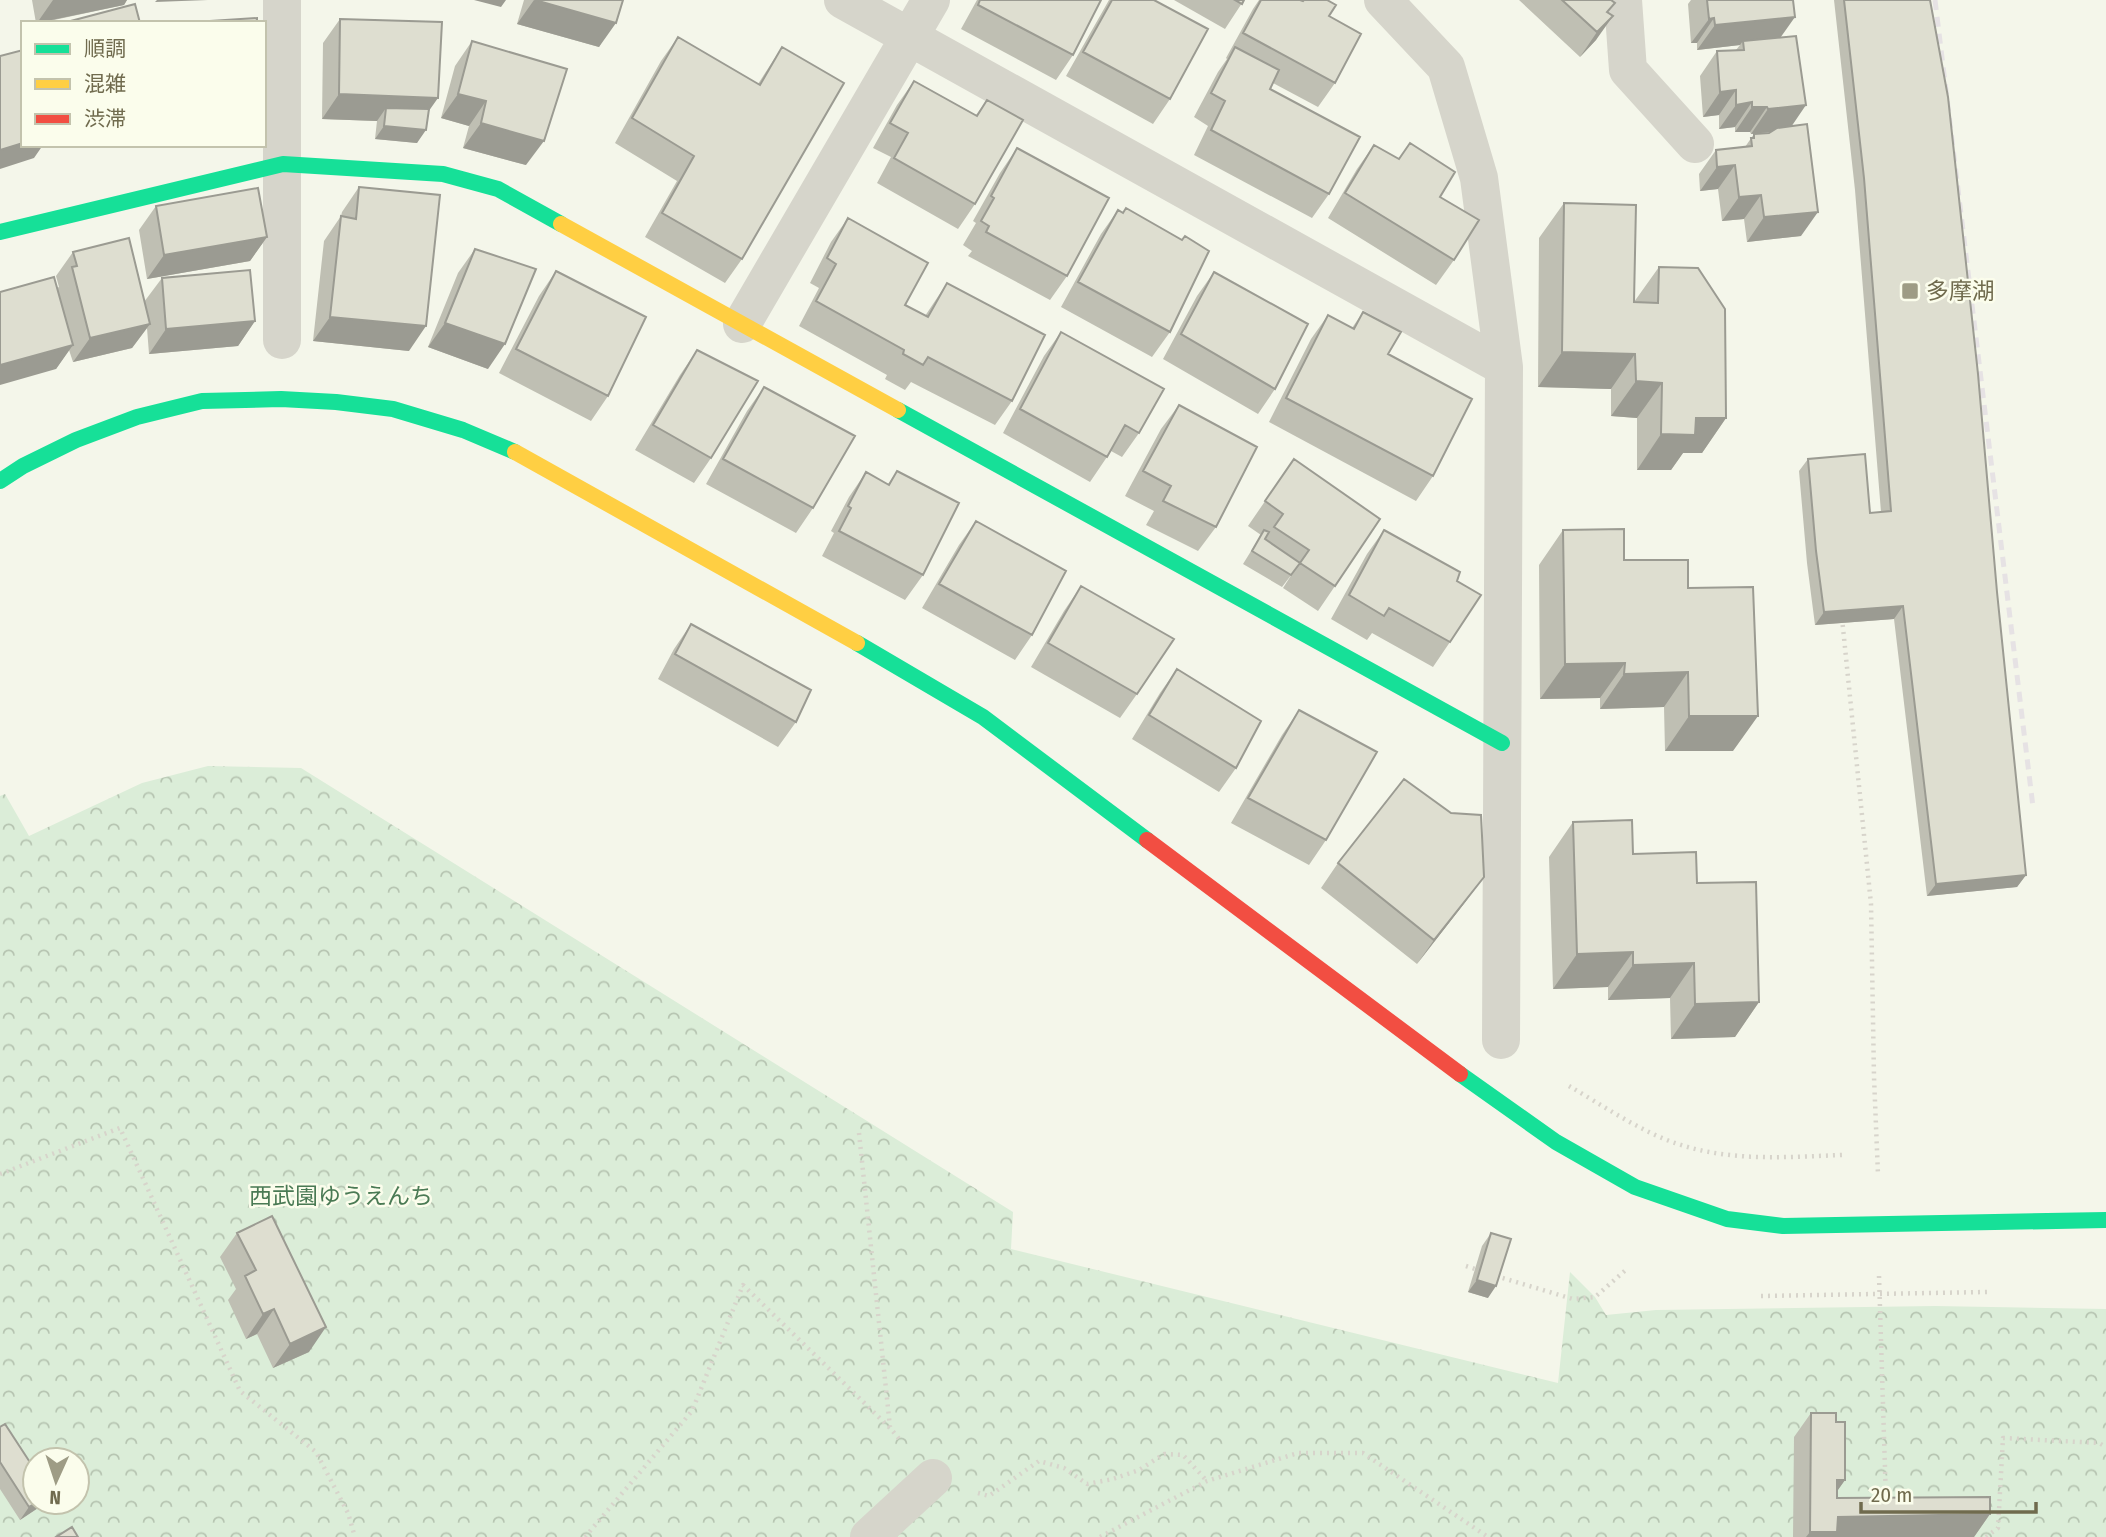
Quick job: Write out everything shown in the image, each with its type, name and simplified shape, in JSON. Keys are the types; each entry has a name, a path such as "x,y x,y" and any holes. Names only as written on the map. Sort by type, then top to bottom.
{"street":[{"path":"282,0 282,340"},
{"path":"843,0 1504,367"},
{"path":"742,324 931,0"},
{"path":"1383,0 1446,67 1479,177 1504,367 1501,1040"},
{"path":"1622,0 1628,70 1695,144"},
{"path":"0,232 283,164 443,174 498,189 1502,743"},
{"path":"0,481 23,466 76,440 137,417 202,401 281,399 336,402 393,409 463,430 519,453 885,658 983,717 1495,1100 1556,1142 1635,1187 1727,1219 1783,1226 2106,1220"},
{"path":"869,1537 933,1478"}],"path":[{"path":"1841,609 1871,904 1878,1179"},
{"path":"1562,1081 1625,1119 1676,1144 1719,1155 1758,1159 1842,1155"},
{"path":"0,1174 120,1128 240,1391 316,1452 348,1513 355,1537"},
{"path":"859,1133 890,1428"},
{"path":"1465,1266 1573,1299 1595,1297 1628,1268"},
{"path":"1879,1266 1886,1505"},
{"path":"585,1537 692,1411 743,1284 890,1428 933,1478 989,1496 1039,1461 1064,1468 1087,1484 1139,1470 1164,1454 1182,1455 1207,1481"},
{"path":"1761,1296 1987,1292"},
{"path":"1986,1537 1998,1528 2003,1438 2099,1443 2106,1447"},
{"path":"1100,1537 1207,1481 1298,1453 1363,1453 1488,1537"}],"green space":[{"name":"西武園ゆうえんち","path":"208,766 301,768 1013,1212 1011,1249 1558,1383 1570,1272 1595,1297 1606,1315 1656,1310 1935,1306 2106,1309 2106,1537 0,1537 0,796 5,794 29,836 142,783"}],"building":[{"path":"535,0 623,0 616,23"},
{"path":"980,0 1101,0 1073,55 978,5"},
{"path":"1112,0 1154,0 1208,29 1170,99 1083,52"},
{"path":"1261,0 1327,0 1336,5 1329,16 1361,34 1335,83 1243,33"},
{"path":"1562,0 1611,0 1615,3 1607,12 1613,16 1597,32"},
{"path":"1707,0 1793,0 1795,17 1715,25 1714,18 1709,19"},
{"path":"1844,0 1930,0 1948,97 1978,374 2026,875 1936,884 1903,606 1824,612 1808,459 1865,454 1870,513 1891,511 1864,178"},
{"path":"135,4 139,21 71,21"},
{"path":"257,18 257,21 210,21"},
{"path":"340,19 442,22 438,98 339,94"},
{"path":"1796,36 1806,105 1768,109 1752,107 1752,102 1736,105 1736,90 1720,92 1717,51 1744,50 1743,41"},
{"path":"678,37 760,85 782,47 844,83 742,259 662,213 694,156 632,118"},
{"path":"472,41 567,69 544,141 481,123 486,101 458,94"},
{"path":"1235,47 1279,70 1270,89 1360,137 1329,194 1211,130 1225,101 1211,93"},
{"path":"21,51 21,144 0,150 0,56"},
{"path":"914,81 977,116 987,100 1023,120 975,204 894,158 908,133 890,123"},
{"path":"386,108 429,109 426,130 384,126"},
{"path":"1807,124 1818,212 1764,217 1761,195 1739,197 1735,165 1717,167 1716,150 1752,146 1751,138 1754,138 1754,134"},
{"path":"1410,143 1455,172 1440,197 1479,220 1454,260 1345,193 1374,145 1399,159"},
{"path":"1017,148 1109,198 1067,276 986,232 989,226 981,221"},
{"path":"359,187 440,195 426,326 330,317 341,216 356,219"},
{"path":"258,188 267,237 164,255 156,206"},
{"path":"1564,203 1636,205 1634,302 1658,303 1659,267 1698,268 1725,309 1726,418 1696,418 1695,435 1661,434 1662,383 1636,381 1635,354 1562,352"},
{"path":"1126,208 1182,240 1185,236 1209,251 1170,332 1078,282 1118,210 1123,213"},
{"path":"848,218 928,263 905,305 928,317 947,283 1045,335 1012,401 928,357 923,365 903,354 904,350 816,301 836,264 827,258"},
{"path":"129,238 150,324 90,338 72,267 77,266 73,252"},
{"path":"475,249 536,269 505,344 445,323"},
{"path":"250,270 255,321 166,329 162,278"},
{"path":"556,271 646,317 608,396 516,349"},
{"path":"1214,272 1308,324 1275,389 1181,334"},
{"path":"54,277 73,345 0,365 0,292"},
{"path":"1363,312 1401,332 1388,354 1472,399 1433,476 1286,398 1328,315 1354,329"},
{"path":"1061,332 1164,389 1139,433 1125,425 1107,457 1020,409"},
{"path":"697,350 758,381 711,458 653,425"},
{"path":"764,387 855,436 813,508 723,459"},
{"path":"1179,405 1257,447 1216,527 1163,501 1171,486 1143,471"},
{"path":"1294,459 1380,519 1335,586 1300,563 1309,550 1274,527 1283,514 1265,501"},
{"path":"897,471 959,503 923,575 839,531 851,508 848,506 866,472 889,485"},
{"path":"976,521 1066,571 1032,635 939,584"},
{"path":"1624,529 1624,560 1688,560 1688,588 1753,587 1758,716 1689,716 1688,672 1624,674 1625,663 1565,664 1563,530"},
{"path":"1264,530 1269,532 1265,539 1300,563 1291,575 1252,551"},
{"path":"1384,530 1460,572 1457,581 1481,595 1450,642 1389,608 1384,616 1349,595"},
{"path":"1081,586 1174,639 1137,694 1048,643"},
{"path":"691,624 811,690 796,722 675,654"},
{"path":"1177,669 1261,721 1236,768 1149,715"},
{"path":"1299,710 1377,752 1326,840 1248,798"},
{"path":"1404,779 1451,813 1481,815 1484,877 1434,940 1338,863"},
{"path":"1632,820 1633,854 1696,852 1697,883 1756,882 1759,1002 1695,1004 1694,963 1633,965 1633,952 1577,954 1573,822"},
{"path":"272,1216 326,1327 290,1344 274,1309 263,1314 245,1276 256,1270 237,1233"},
{"path":"1491,1233 1511,1239 1496,1286 1477,1280"},
{"path":"1811,1413 1836,1413 1836,1422 1845,1422 1845,1480 1837,1480 1837,1498 1990,1497 1990,1514 1838,1517 1837,1532 1810,1532"},
{"path":"5,1424 21,1449 21,1495 0,1462 0,1427"},
{"path":"72,1527 78,1537 56,1537"}],"railway":[{"path":"1935,0 2033,807"}],"traffic: fast":[{"path":"0,232 283,164 443,174 498,189 561,224"},
{"path":"0,481 23,466 76,440 137,417 202,401 281,399 393,409 463,430 515,452"},
{"path":"898,410 1502,743"},
{"path":"857,643 983,717 1147,840"},
{"path":"1460,1074 1556,1142 1635,1187 1727,1219 1783,1226 2106,1220"}],"traffic: slow":[{"path":"561,224 898,410"},
{"path":"515,452 857,643"}],"traffic: jam":[{"path":"1147,840 1460,1074"}],"place":[{"name":"多摩湖","path":"1910,291"}]}
